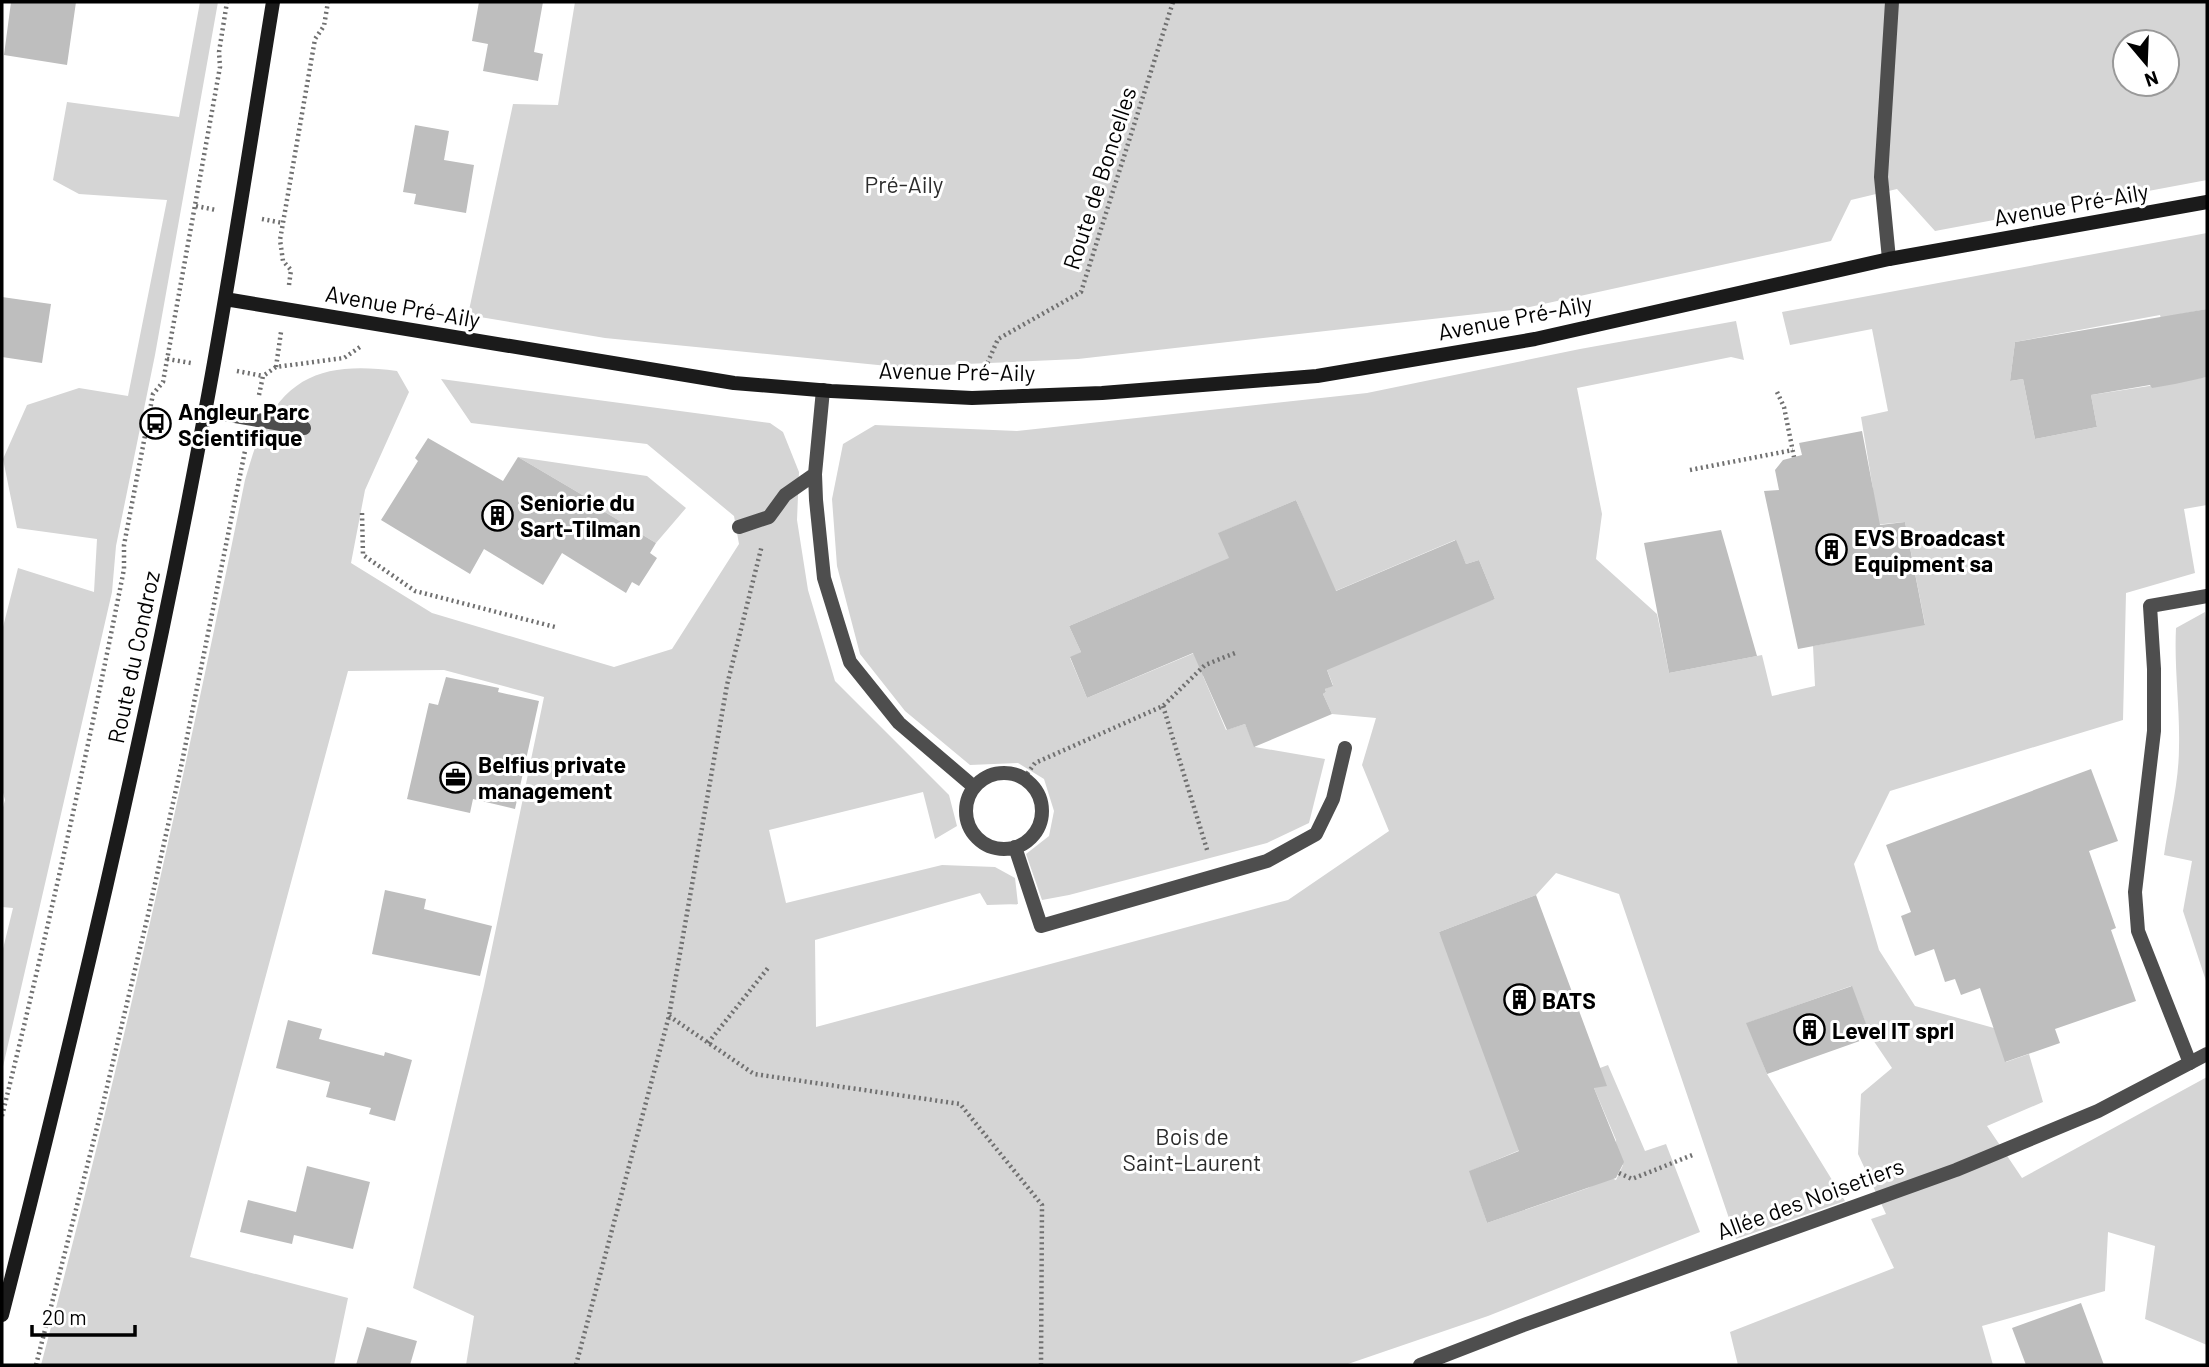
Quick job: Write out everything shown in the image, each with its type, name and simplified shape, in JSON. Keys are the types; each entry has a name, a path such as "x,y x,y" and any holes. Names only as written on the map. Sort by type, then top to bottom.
{"street":[{"name":"Route du Condroz","path":"2,1315 103,905 165,617 206,411 273,2"},
{"path":"1889,260 1881,177 1892,2"},
{"name":"Avenue Pré-Aily","path":"225,299 734,383 972,398 1102,393 1317,376 1535,339 1889,260 2207,202"},
{"path":"823,390 815,474 824,578 850,663 899,723 974,787"},
{"path":"206,411 303,428"},
{"path":"740,527 769,517 785,495 815,474"},
{"path":"2190,1063 2137,931 2135,892 2154,731 2150,607 2207,596"},
{"path":"1015,847 1041,926 1267,861 1316,834 1333,799 1345,748"},
{"path":"997,773 1011,773 1024,778 1034,787 1040,798 1040,823 1034,834 1015,847 999,849 986,845 976,837 966,818 967,800 974,787 984,778 997,773"},
{"name":"Allée des Noisetiers","path":"1420,1365 1573,1307 1956,1170 2098,1111 2207,1054"}],"path":[{"path":"2,1116 94,718 124,569 124,545 153,394 163,382 220,67 219,52 227,2"},
{"path":"290,277 291,270 283,261 280,251 280,240 315,39 324,26 328,2"},
{"name":"Route de Boncelles","path":"972,398 998,339 1081,292 1173,2"},
{"path":"36,1365 102,1112 148,915 263,376 276,367 344,358 389,326"},
{"path":"1777,392 1784,407 1794,457"},
{"path":"1690,470 1793,450"},
{"path":"362,513 363,555 415,591 555,626"},
{"path":"576,1365 669,1016 727,685 769,517"},
{"path":"1024,778 1035,763 1163,706 1205,665 1235,653"},
{"path":"1163,706 1215,876"},
{"path":"708,1043 768,968"},
{"path":"669,1016 754,1074 960,1104 1042,1205 1041,1365"},
{"path":"1619,1173 1632,1179 1695,1154"}],"green space":[{"path":"200,2 218,2 155,355 116,546 112,592 2,1071 2,953 13,908 2,907 2,811 5,800 2,789 2,631 18,568 94,592 97,539 17,528 3,459 27,405 79,388 128,396 167,200 79,194 53,180 67,102 179,117"},
{"name":"Pré-Aily","path":"575,2 2207,2 2207,180 1935,231 1897,189 1851,200 1831,241 1521,309 1078,359 898,367 605,338 468,315 513,104 558,105"},
{"name":"Bois de Saint-Laurent","path":"2207,233 2207,309 2181,314 2165,332 2160,315 2015,342 2010,381 2023,379 2035,439 2097,427 2091,395 2207,377 2207,505 2184,509 2195,573 2126,593 2123,720 1890,791 1854,864 1879,950 1915,1006 1994,1028 2006,1062 2029,1054 2043,1102 1987,1126 2022,1178 2207,1077 2207,1345 2145,1319 2155,1246 2108,1232 2105,1291 1982,1326 1993,1365 1738,1365 1730,1332 1894,1268 1871,1219 1886,1214 1858,1154 1861,1094 1892,1068 1871,1037 1851,986 1747,1023 1767,1074 1845,1201 1736,1239 1619,894 1556,873 1536,895 1439,932 1539,1142 1470,1171 1487,1223 1588,1188 1609,1177 1616,1180 1623,1165 1617,1163 1616,1140 1594,1088 1600,1068 1608,1065 1645,1151 1666,1144 1700,1232 1488,1316 1345,1365 466,1365 474,1316 413,1288 484,986 544,697 444,670 348,671 190,1257 348,1298 334,1365 41,1365 150,924 245,480 252,456 272,412 285,396 316,375 354,368 397,371 409,392 365,490 351,563 432,613 614,667 672,649 739,544 734,516 647,444 471,423 441,379 770,423 783,432 799,472 797,520 808,590 835,681 949,795 957,826 935,839 923,792 769,830 786,903 942,865 995,867 1015,878 1018,904 987,905 980,893 815,940 816,1027 1288,900 1389,831 1362,765 1376,718 1332,714 1323,694 1325,689 1333,685 1322,657 1495,599 1479,560 1466,564 1455,540 1305,604 1321,559 1296,500 1219,533 1235,571 1201,570 1069,626 1081,652 1070,658 1087,698 1199,651 1238,661 1203,676 1226,730 1245,724 1255,747 1325,759 1309,823 1267,843 1042,900 1026,854 1049,836 1054,811 1044,779 1018,763 970,765 905,711 860,654 837,566 832,499 843,444 875,425 1017,431 1367,393 1580,349 1736,321 1744,360 1731,357 1577,388 1602,514 1596,559 1657,614 1669,673 1762,655 1772,696 1815,686 1813,646 1925,624 1905,522 1873,525 1873,489 1861,417 1888,411 1872,329 1790,345 1782,312"},
{"path":"518,457 647,476 686,508 656,543 590,503 591,500"},
{"path":"2205,612 2207,984 2183,911 2192,861 2164,855 2179,761 2176,628"}],"building":[{"path":"11,2 76,2 67,65 4,55"},
{"path":"479,2 543,2 534,52 543,54 538,81 483,71 488,44 472,41"},
{"path":"415,125 449,131 444,160 474,165 466,213 414,204 416,194 403,192"},
{"path":"2,297 51,304 42,363 2,357"},
{"path":"2207,309 2207,377 2152,388 2150,385 2091,395 2097,427 2035,439 2023,379 2010,381 2015,342"},
{"path":"1862,431 1880,525 1905,522 1925,625 1798,649 1764,491 1779,490 1775,470 1783,460 1802,455 1799,443"},
{"name":"Seniorie du Sart-Tilman","path":"428,438 503,481 518,457 591,500 590,503 656,543 650,553 657,558 639,586 632,582 626,593 562,553 543,585 484,549 470,574 381,520 418,461 415,458"},
{"path":"1296,500 1336,591 1456,540 1466,564 1479,560 1495,599 1327,670 1333,686 1325,689 1323,694 1332,714 1254,747 1245,724 1227,730 1193,653 1087,698 1070,657 1081,652 1069,626 1229,558 1218,533"},
{"path":"1721,530 1757,656 1669,673 1644,543"},
{"path":"446,677 499,688 498,692 539,701 515,809 473,799 470,813 407,799 429,703 438,705"},
{"path":"2091,769 2118,841 2089,851 2116,928 2111,930 2136,1001 2055,1029 2060,1043 2005,1062 1980,988 1961,995 1955,979 1945,982 1934,949 1915,956 1901,916 1911,912 1886,845"},
{"path":"385,890 426,899 424,909 492,926 480,976 372,954"},
{"name":"BATS","path":"1536,895 1607,1086 1594,1088 1624,1162 1616,1178 1487,1223 1469,1171 1519,1151 1439,932"},
{"name":"Level IT sprl","path":"1852,986 1871,1037 1767,1074 1746,1023"},
{"path":"288,1020 322,1029 319,1039 384,1056 385,1052 412,1060 395,1121 369,1114 371,1108 326,1097 330,1082 276,1068"},
{"path":"307,1166 370,1182 353,1249 294,1235 292,1244 240,1232 248,1200 296,1212"},
{"path":"2081,1303 2104,1365 2026,1365 2012,1328"},
{"path":"367,1327 417,1341 410,1365 356,1365"}],"place":[{"name":"Angleur Parc Scientifique","path":"155,424"},
{"name":"Seniorie du Sart-Tilman","path":"497,515"},
{"name":"EVS Broadcast Equipment sa","path":"1831,550"},
{"name":"Belfius private management","path":"455,777"},
{"name":"BATS","path":"1519,1000"},
{"name":"Level IT sprl","path":"1809,1030"}]}
